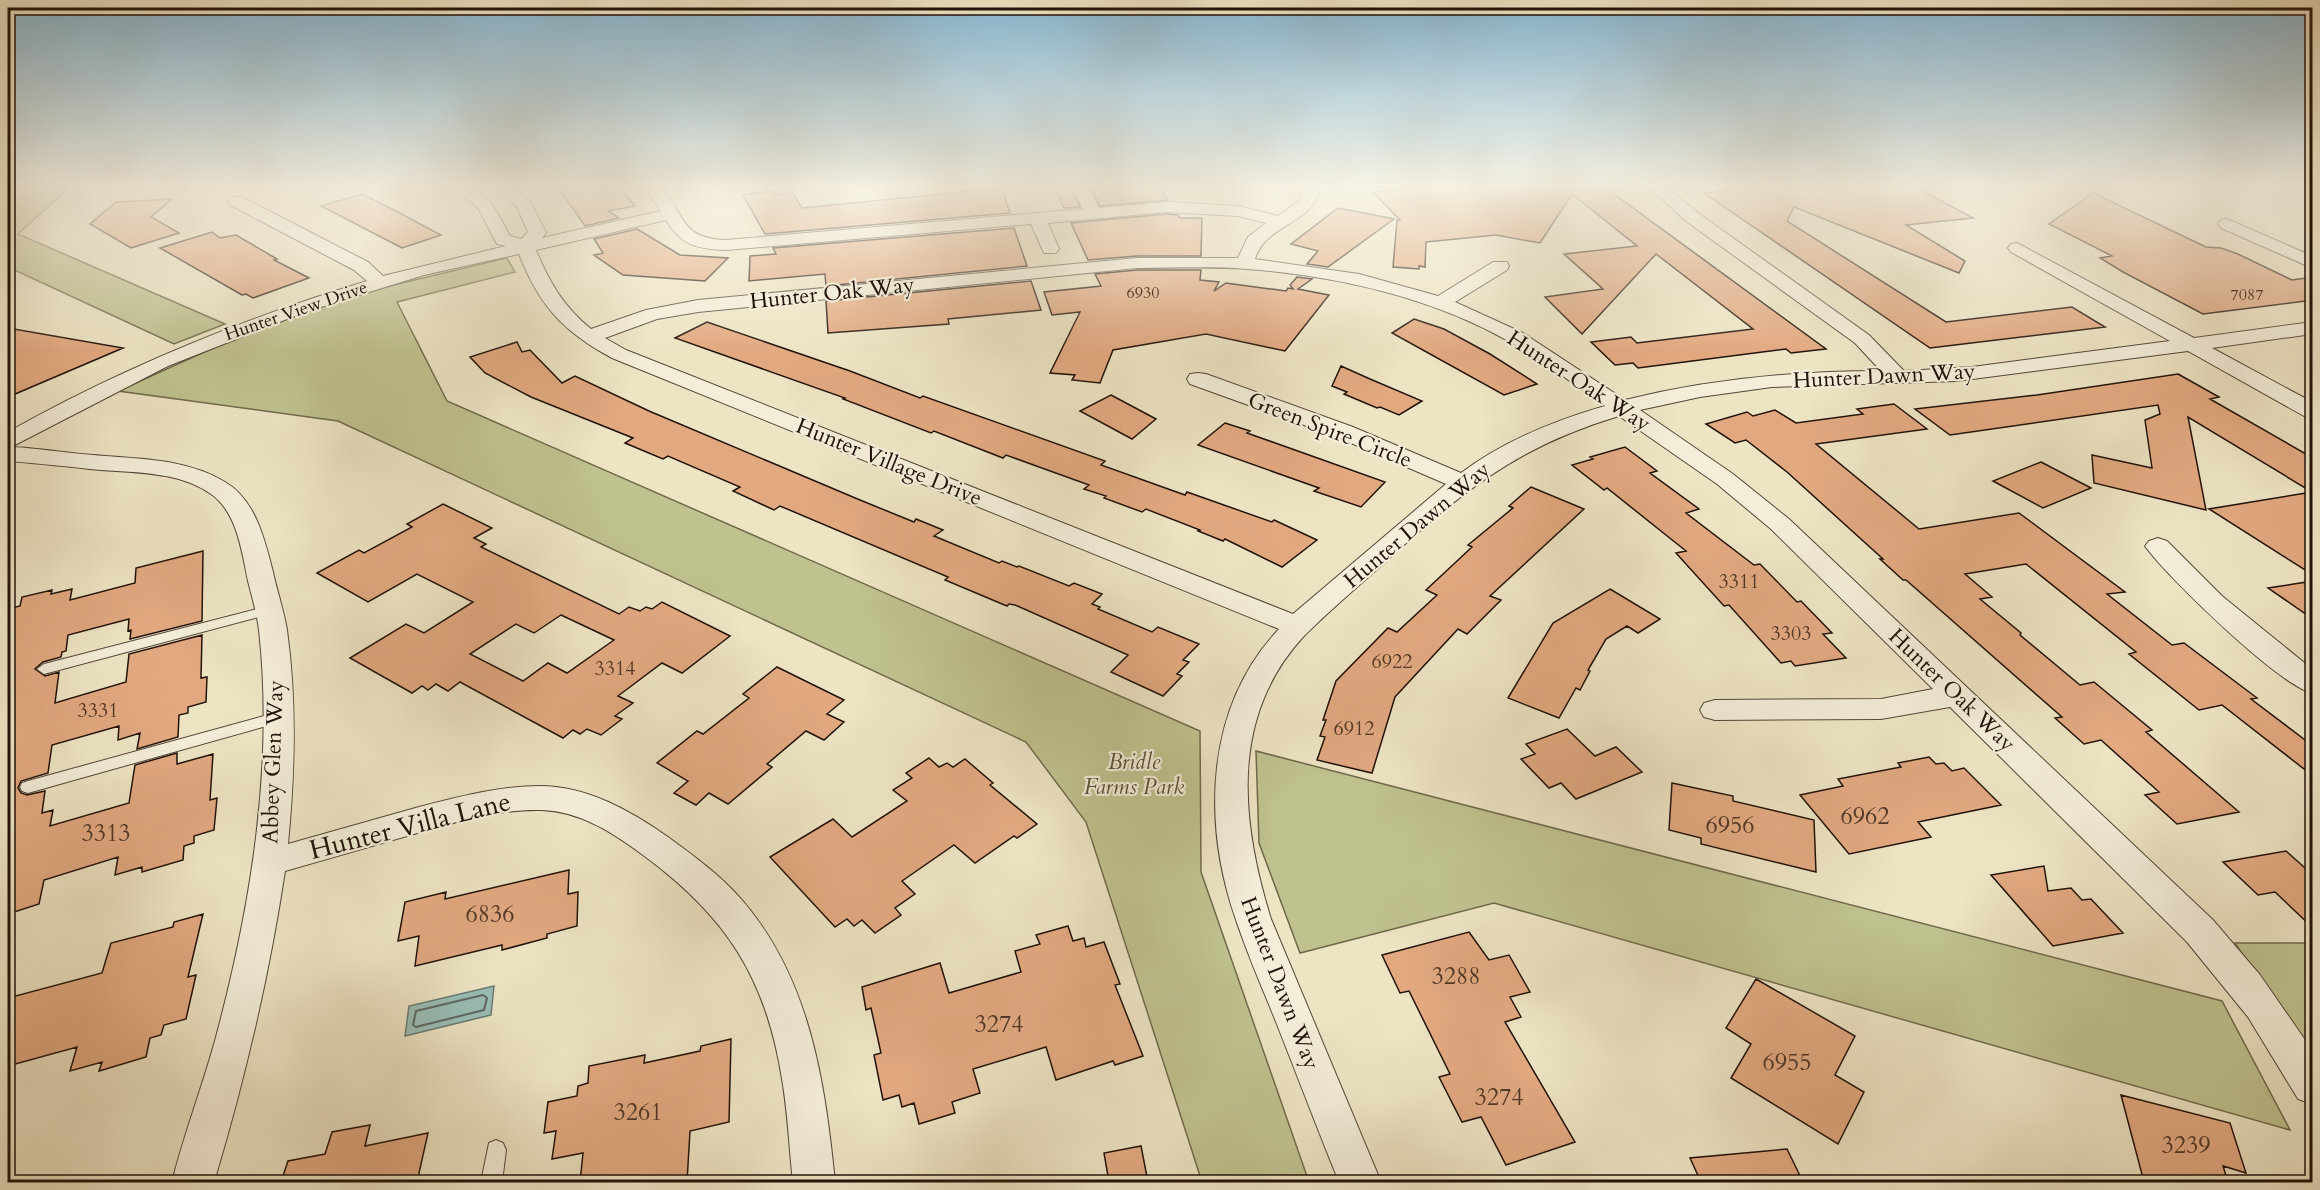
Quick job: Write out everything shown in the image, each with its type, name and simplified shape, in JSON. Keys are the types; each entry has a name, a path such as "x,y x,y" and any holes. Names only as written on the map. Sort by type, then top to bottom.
{"street":[{"path":"314,242 361,266 379,282"},
{"path":"510,242 525,245 528,242"},
{"name":"Hunter View Drive","path":"8,441 112,385 210,341 298,308 379,282 541,242"},
{"path":"704,242 729,245 769,242"},
{"path":"1047,242 1050,249"},
{"path":"1245,263 1254,242"},
{"path":"1726,242 1862,339 1898,377"},
{"path":"2266,242 2313,263"},
{"name":"Hunter Village Drive","path":"525,245 553,305 572,326 588,337 636,361 1297,626"},
{"path":"2017,248 2313,411"},
{"name":"Hunter Oak Way","path":"588,337 653,314 698,306 1137,263 1245,263 1299,269 1359,280 1441,303 1516,337 1623,408 1725,479 1762,508 2174,904 2227,960 2275,1024 2313,1086"},
{"path":"1441,303 1500,266"},
{"name":"Hunter Dawn Way","path":"1360,1182 1253,919 1241,884 1231,825 1232,764 1237,734 1246,704 1258,676 1297,626 1462,482 1501,456 1575,422 1682,394 1780,381 1957,374 2313,328"},
{"name":"Green Spire Circle","path":"1198,380 1345,432 1462,482"},
{"name":"Abbey Glen Way","path":"8,454 154,468 189,477 218,488 232,500 249,533 261,570 276,651 279,717 276,787 269,862 237,1031 193,1182"},
{"path":"2158,546 2210,602 2313,683"},
{"path":"1715,710 1881,708 1958,695"},
{"name":"Hunter Villa Lane","path":"269,862 462,808 522,799 541,798 581,803 637,833 677,859 713,891 742,924 766,963 783,1002 797,1049 806,1095 814,1182"}],"lane":[{"path":"44,669 269,610"},
{"path":"28,787 279,717"},
{"path":"491,1182 496,1150"}],"green space":[{"path":"8,242 35,242 225,324 174,344 8,267"},
{"name":"Bridle Farms Park","path":"507,258 515,272 397,302 447,401 1200,731 1201,872 1309,1182 1202,1182 1086,822 1026,742 338,421 118,391 242,335 368,291"},
{"path":"1256,751 2222,1001 2290,1130 1494,903 1300,953 1259,843"},
{"path":"2235,943 2312,943 2312,1061"}],"water":[{"path":"494,986 491,1015 405,1036 409,1006"}],"building":[{"path":"120,242 152,242 131,248"},
{"path":"181,242 247,242 277,259 274,260 309,278 253,298 246,294 242,295 160,248"},
{"path":"390,242 421,242 402,248"},
{"path":"596,242 658,242 680,255 728,258 705,281 623,275 594,255 603,253"},
{"path":"851,242 1019,242 1027,266 826,286 825,274 749,281 750,256 776,254 773,248"},
{"path":"1080,242 1201,242 1201,256 1137,256 1088,260"},
{"path":"1294,242 1363,242 1328,267 1307,264 1318,251 1291,244"},
{"path":"1395,242 1431,242 1426,242 1425,267 1419,266 1419,269 1393,267"},
{"path":"1631,242 1679,242 1826,349 1791,353 1786,349 1638,368 1633,363 1615,365 1591,342 1631,337 1637,343 1753,329 1656,254 1582,334 1545,297 1603,289 1564,254 1637,246"},
{"path":"1775,242 1819,242 1946,322 2072,307 2105,327 1930,348"},
{"path":"1880,242 1933,242 1965,261 1959,273"},
{"path":"2084,242 2195,242 2206,247 2221,248 2292,280 2313,277 2313,300 2203,314 2100,258 2112,256"},
{"path":"1137,270 1201,270 1200,280 1219,282 1214,291 1226,283 1286,291 1288,288 1293,289 1290,285 1297,277 1312,279 1298,289 1329,295 1285,351 1206,334 1113,350 1100,383 1072,380 1075,375 1050,373 1080,312 1052,315 1044,292 1101,286 1095,274"},
{"path":"1031,281 1041,310 948,319 949,324 828,333 826,301"},
{"path":"1414,319 1444,329 1490,354 1537,384 1504,395 1392,333"},
{"path":"707,322 1105,461 1101,465 1185,495 1187,492 1272,522 1274,520 1317,540 1282,567 1225,539 1223,541 1146,509 1142,512 1084,489 1089,485 1006,455 1003,458 934,431 931,433 843,399 845,398 675,338"},
{"path":"8,328 123,348 8,397"},
{"path":"517,342 522,352 530,350 562,383 575,376 649,411 860,500 914,522 916,519 943,530 934,536 999,563 1002,561 1019,566 1069,586 1074,583 1102,594 1092,604 1100,607 1098,609 1152,632 1158,627 1199,644 1183,660 1189,662 1177,674 1182,676 1163,696 1111,672 1128,655 1015,605 1007,606 945,580 948,577 780,506 774,510 733,491 740,487 668,456 663,459 625,443 633,438 531,397 485,373 470,357"},
{"path":"1341,366 1422,401 1399,415 1344,394 1347,392 1332,386"},
{"path":"2178,374 2219,397 2210,399 2313,458 2313,575 2209,509 2312,492 2188,417 2206,510 2094,483 2092,455 2152,468 2145,420 2160,414 2158,405 1950,435 1915,409 2037,395"},
{"path":"1111,395 1156,419 1132,439 1080,411"},
{"path":"1894,404 1927,429 1816,444 1919,529 2019,513 2125,592 2107,594 2172,645 2184,643 2257,698 2251,699 2313,746 2313,776 2222,705 2199,710 2129,654 2136,652 2026,564 1965,574 1992,597 1980,599 2021,633 2020,635 2080,685 2094,682 2152,730 2146,732 2239,812 2177,824 2145,795 2159,792 2101,740 2084,744 2055,718 2062,717 1906,580 1903,580 1787,472 1746,440 1735,443 1706,424 1747,412 1753,416 1775,410 1796,423 1863,414 1857,409"},
{"path":"1225,423 1385,482 1361,507 1314,491 1319,488 1198,445"},
{"path":"1625,447 1657,471 1650,473 1699,509 1686,513 1754,565 1760,564 1797,602 1801,601 1832,633 1823,634 1846,658 1795,666 1791,661 1781,663 1729,605 1724,606 1676,553 1686,551 1607,488 1604,490 1572,465"},
{"path":"2041,462 2091,488 2043,508 1993,481"},
{"path":"1531,487 1584,509 1490,596 1501,600 1467,634 1458,629 1395,697 1372,773 1317,760 1325,737 1320,736 1326,720 1323,720 1336,681 1388,628 1397,632 1437,595 1426,590 1472,547 1468,545 1513,508 1509,506"},
{"path":"443,504 492,528 474,538 486,544 481,547 619,614 629,607 640,611 646,607 652,609 662,602 730,636 682,673 662,663 618,696 633,703 615,716 622,719 601,735 587,729 580,734 573,730 563,738 460,682 448,691 436,684 428,690 422,686 412,693 350,658 406,624 424,633 473,602 417,574 368,602 317,573 359,550 364,553 412,527 407,524","holes":["561,615 614,640 567,673 548,663 523,681 470,654 516,624 534,633"]},
{"path":"203,551 202,621 130,639 129,619 68,635 66,651 62,652 61,657 43,662 35,669 45,676 59,672 55,703 126,682 129,654 202,635 201,678 207,677 206,702 188,707 188,713 179,715 178,737 137,749 140,733 118,740 119,726 52,745 48,773 21,781 18,788 21,793 27,795 45,791 42,813 53,810 50,826 129,803 135,765 177,753 177,764 213,754 210,800 217,798 214,830 194,836 194,843 184,846 183,860 142,872 142,867 115,875 118,857 44,880 39,904 8,914 8,614 11,613 12,608 20,606 22,597 52,590 51,594 72,589 70,600 135,583 136,568"},
{"path":"2313,581 2313,619 2268,588"},
{"path":"1610,589 1660,619 1638,633 1627,626 1606,639 1588,670 1590,671 1580,690 1576,688 1559,718 1508,698 1553,623"},
{"path":"777,667 844,700 827,714 844,722 824,740 806,731 767,764 772,767 728,804 709,793 696,805 674,793 688,781 657,763 697,731 703,734 749,698 743,694"},
{"path":"1567,729 1595,756 1616,747 1642,772 1576,799 1561,783 1549,788 1521,759 1535,754 1526,744"},
{"path":"1929,757 1936,764 1944,763 1952,771 1964,768 2001,805 1918,822 1931,837 1849,854 1800,795 1843,786 1838,779 1901,767 1898,763"},
{"path":"929,758 939,767 947,763 953,767 965,759 993,783 990,785 1037,824 1017,838 1014,836 975,863 954,845 902,881 915,894 895,908 901,915 875,933 862,920 854,926 847,919 835,927 770,857 833,819 852,837 907,801 893,790 912,778 906,773"},
{"path":"1672,783 1733,796 1733,801 1814,820 1816,872 1701,844 1701,838 1669,830"},
{"path":"2286,851 2313,875 2313,928 2275,892 2258,895 2223,862"},
{"path":"2044,866 2048,891 2071,888 2082,900 2091,899 2123,933 2053,946 1991,875"},
{"path":"569,870 568,894 578,892 577,926 547,934 547,938 502,950 502,945 415,966 419,936 398,941 405,902 446,892 445,899"},
{"path":"203,914 188,977 196,975 186,1019 164,1025 161,1035 150,1038 146,1057 99,1071 102,1062 70,1071 77,1047 8,1066 8,998 102,973 111,943 173,927 174,922"},
{"path":"1068,926 1073,941 1084,938 1086,947 1104,942 1120,984 1115,985 1143,1056 1115,1065 1113,1061 1056,1080 1046,1047 973,1069 980,1093 952,1102 955,1113 919,1124 914,1103 902,1107 899,1095 883,1100 874,1055 881,1053 871,1008 866,1010 862,987 940,963 949,993 1021,972 1015,951 1040,944 1036,935"},
{"path":"1469,932 1489,960 1509,955 1530,992 1510,997 1521,1017 1505,1022 1575,1142 1506,1165 1481,1117 1462,1122 1439,1077 1450,1074 1409,991 1400,993 1382,955"},
{"path":"1756,979 1855,1036 1835,1075 1864,1092 1838,1144 1731,1078 1751,1044 1726,1028"},
{"path":"731,1039 729,1122 690,1131 687,1182 580,1182 583,1153 552,1159 556,1131 544,1133 548,1102 577,1096 578,1086 588,1083 589,1066 645,1055 644,1063 700,1051 701,1046"},
{"path":"2121,1095 2230,1123 2246,1173 2223,1166 2228,1182 2144,1182"},
{"path":"370,1125 365,1146 428,1133 417,1182 281,1182 288,1161 325,1154 332,1132"},
{"path":"1141,1146 1148,1182 1109,1182 1104,1153"},
{"path":"1787,1149 1803,1182 1701,1182 1690,1158"}]}
